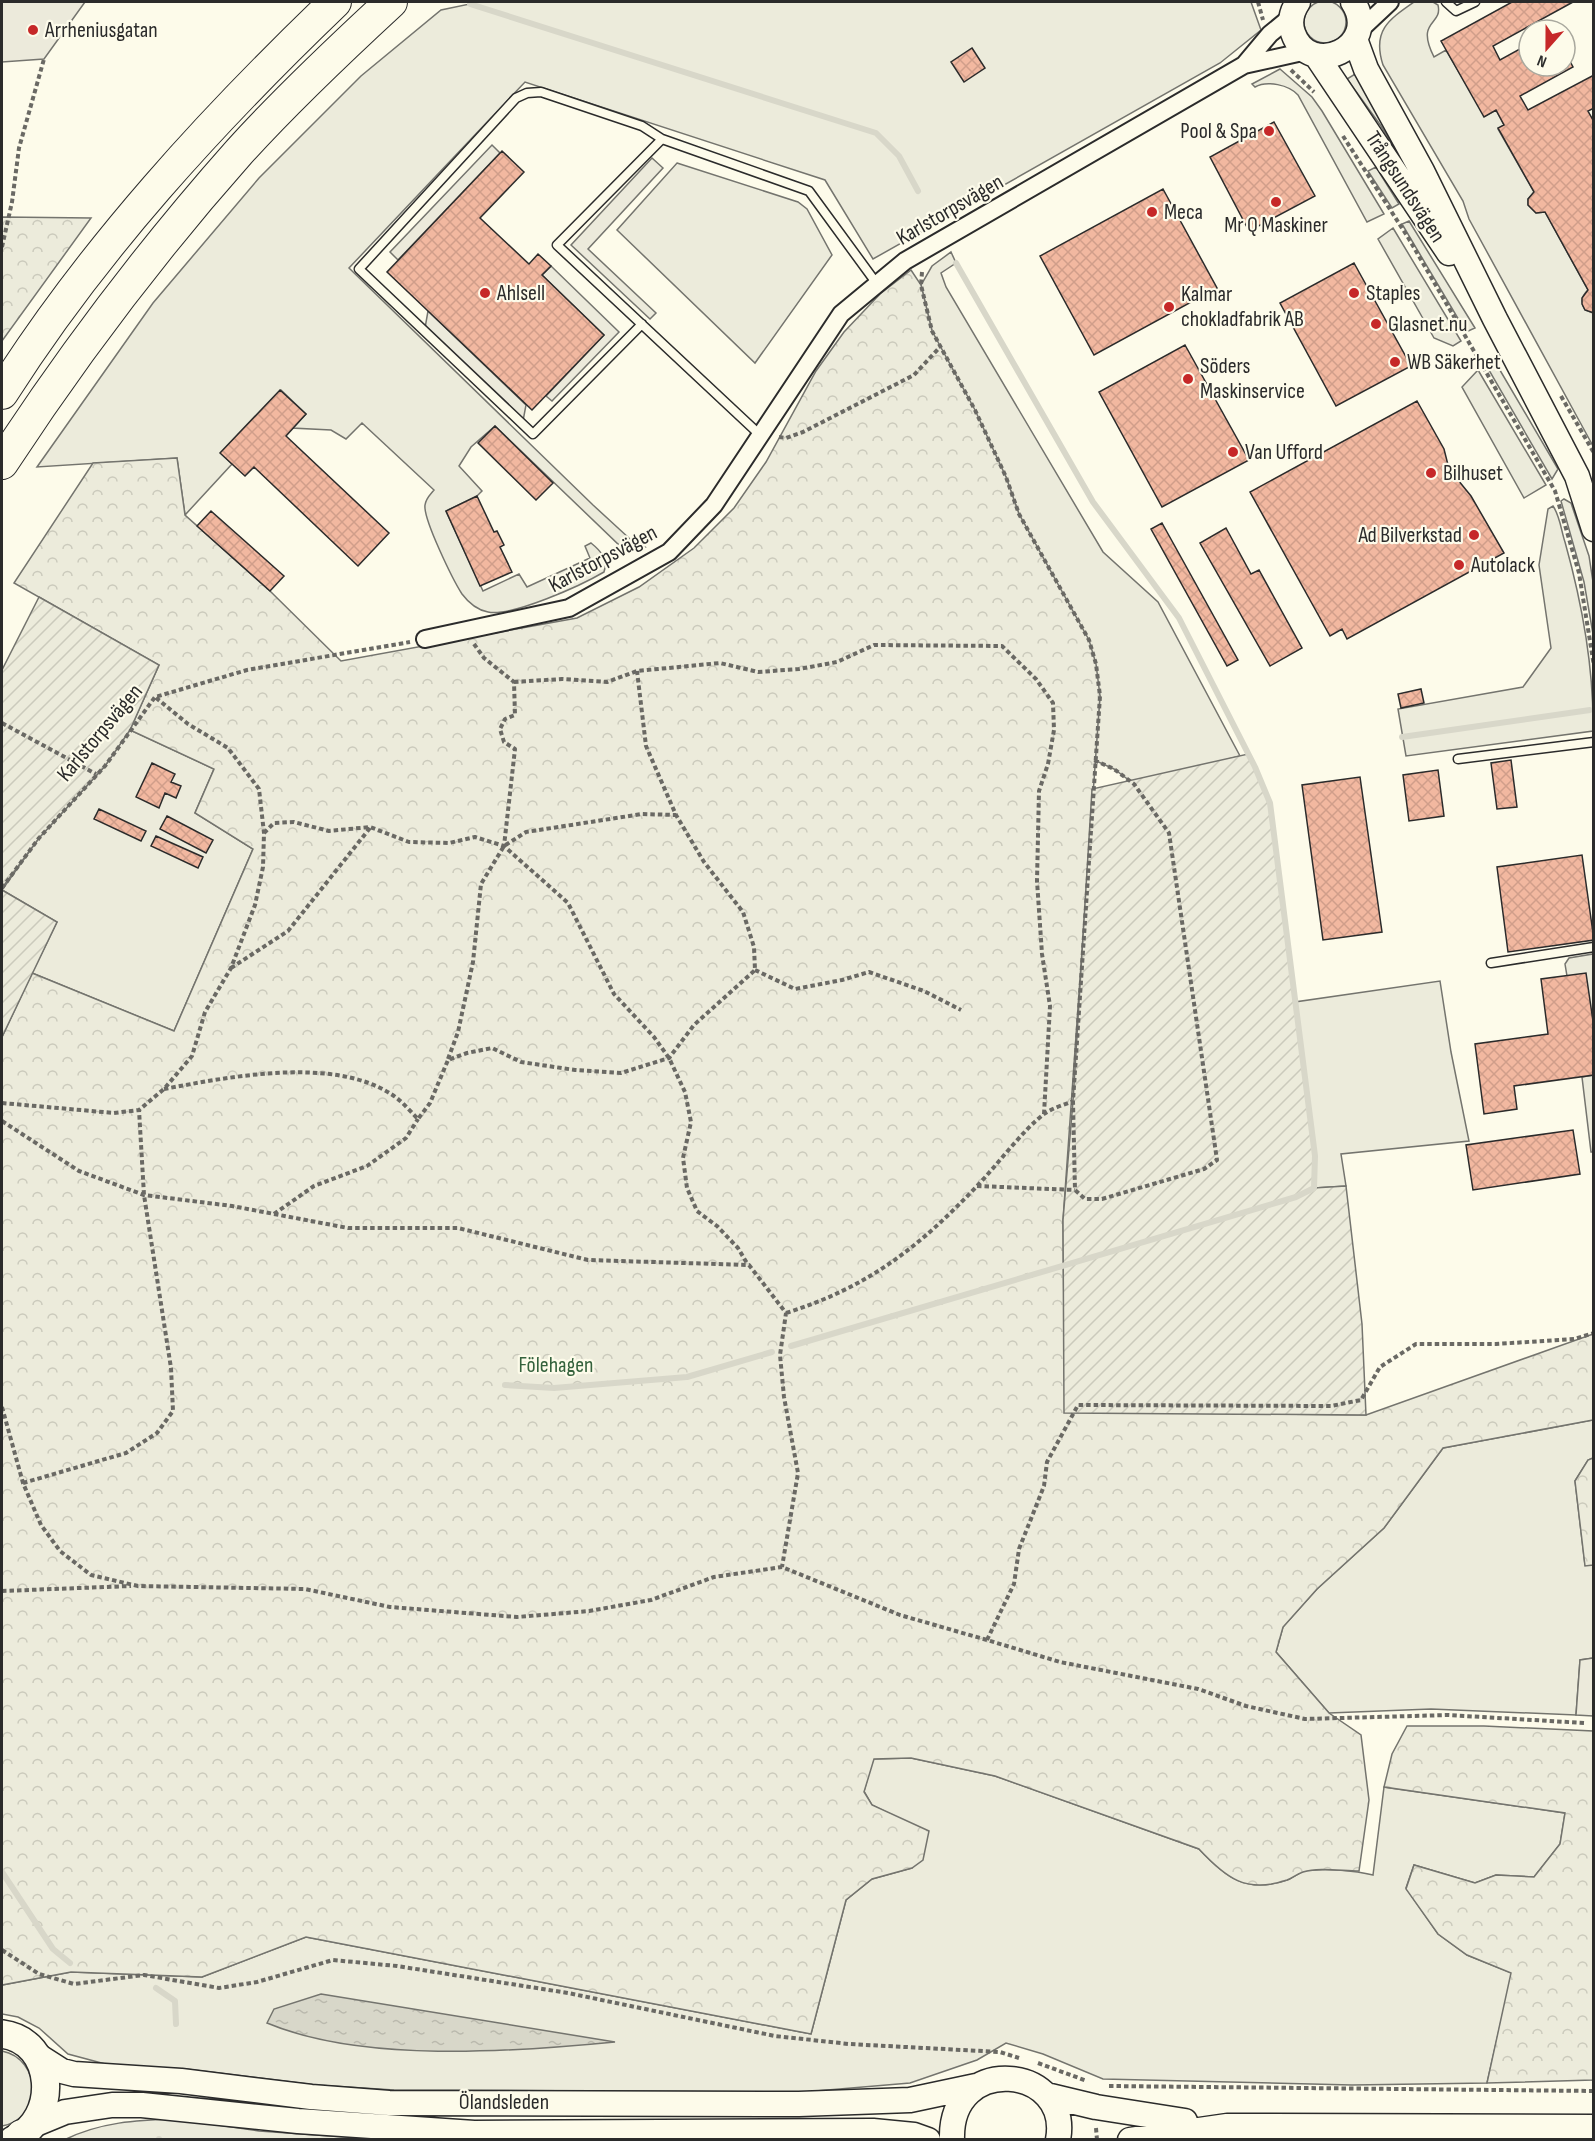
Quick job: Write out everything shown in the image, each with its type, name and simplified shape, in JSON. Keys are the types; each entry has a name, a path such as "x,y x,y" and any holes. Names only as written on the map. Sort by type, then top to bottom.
{"highway":[{"path":"2,393 69,297 128,223 215,121 335,2"},
{"path":"2,462 101,318 166,237 240,151 312,76 391,2"}],"main road":[{"name":"Trångsundsvägen","path":"1353,2 1360,19 1357,36 1364,64 1422,171 1495,319 1577,476 1593,529"},
{"name":"Trångsundsvägen","path":"1295,5 1295,38 1312,53 1495,319"},
{"path":"1312,53 1334,55 1350,46 1357,36"},
{"name":"Ölandsleden","path":"2,2034 26,2043 44,2067 45,2095 21,2135"},
{"name":"Ölandsleden","path":"37,2055 62,2071 84,2075 181,2081 388,2103 475,2101 810,2104 910,2100 976,2086 994,2079 1013,2078 1031,2084 1051,2103 1095,2122 1156,2117 1227,2126 1434,2133 1494,2133 1593,2127"},
{"path":"952,2139 952,2123 956,2108 976,2086"},
{"path":"1051,2103 1060,2130 1058,2139"},
{"name":"Ölandsleden","path":"21,2135 65,2112 112,2105 142,2105 474,2136 873,2131 928,2139"},
{"name":"Ölandsleden","path":"1130,2139 1227,2126"}],"street":[{"path":"1357,36 1389,2"},
{"name":"Karlstorpsvägen","path":"1244,64 1295,5"},
{"name":"Karlstorpsvägen","path":"425,639 471,631 569,608 669,552 714,505 759,434 841,314 905,261 1244,64 1282,56 1312,53"},
{"path":"474,2136 475,2101"}],"lane":[{"path":"1446,2 1456,12 1475,2"},
{"path":"642,324 533,434 359,269 516,98 527,93 541,92 642,126 662,139 809,191 877,284"},
{"path":"662,139 557,245 759,434"},
{"path":"1458,759 1593,742"},
{"path":"1491,963 1593,947"}],"path":[{"path":"1258,2 1260,14 1270,34"},
{"path":"1282,56 1290,69 1320,102"},
{"path":"2,247 12,202 19,148 44,59"},
{"path":"1338,128 1409,239 1555,491 1579,573 1593,666"},
{"path":"923,251 921,285 932,331 975,410 1006,477 1019,514 1089,640 1096,664 1100,696 1073,1101 1075,1190"},
{"path":"759,434 786,438 804,432 914,375 940,347"},
{"path":"471,631 474,643 484,658 514,682 562,679 607,682 637,671 720,663 758,672 799,669 837,662 874,645 915,643 1002,646 1036,679 1053,703 1054,730 1048,764 1039,791 1037,881 1042,954 1050,1006 1044,1114"},
{"name":"Karlstorpsvägen","path":"2,888 39,838 105,766 154,697 247,670 425,639"},
{"path":"637,671 646,746 676,815 704,862 743,912 754,947 755,970"},
{"path":"274,1214 314,1186 367,1166 406,1138 430,1103 458,1032 473,962 481,884 504,846 515,749 504,742 500,729 505,718 515,715 514,682"},
{"path":"2,1103 114,1113 139,1110 164,1089 192,1056 205,1012 231,968 255,905 263,867 264,834 259,789 228,748 188,724 154,697"},
{"path":"2,723 96,774"},
{"path":"977,1186 1075,1190 1085,1199 1102,1199 1204,1169 1216,1160 1169,833 1134,784 1114,769 1094,760"},
{"path":"504,846 526,832 642,814 676,815"},
{"path":"264,834 274,823 294,822 329,831 370,827 410,842 449,843 475,837 504,846 568,903 614,994 654,1037 669,1058 685,1092 691,1122 683,1158 687,1188 697,1211 717,1226 738,1248 786,1313 780,1355 784,1397 798,1473 782,1567"},
{"path":"231,968 288,931 370,827"},
{"path":"755,970 795,989 869,972 924,991 961,1010"},
{"path":"448,1060 466,1053 492,1048 521,1062 575,1070 621,1073 669,1058 694,1025 755,970"},
{"path":"164,1089 231,1078 287,1074 345,1075 391,1094 418,1119"},
{"path":"786,1313 826,1300 874,1276 917,1244 977,1186 1044,1114 1073,1101"},
{"path":"23,1483 126,1453 157,1432 173,1411 171,1368 144,1195 139,1110"},
{"path":"2,1121 79,1171 144,1195 274,1214 348,1228 458,1228 588,1260 749,1265"},
{"path":"987,1640 1014,1584 1019,1549 1044,1486 1047,1462 1078,1405 1332,1406 1361,1400 1380,1367 1416,1344 1552,1341 1574,1339 1593,1333"},
{"path":"2,1407 23,1483 41,1525 60,1551 91,1575 138,1586"},
{"path":"2,1591 138,1586 305,1589 390,1607 517,1617 589,1611 651,1600 714,1577 782,1567 900,1615 1060,1662 1198,1689 1246,1706 1305,1719 1448,1715 1584,1723"},
{"path":"2,1950 39,1974 74,1984 144,1975 219,1988 257,1982 333,1960 398,1966 568,1993 775,2036 849,2044 1000,2052 1023,2058"},
{"path":"1034,2062 1098,2086 1593,2091"}],"green space":[{"path":"1325,1 1340,7 1346,22 1340,37 1325,43 1310,37 1304,22 1310,7"},
{"path":"467,2 1251,2 1261,30 1220,63 873,259 825,180 525,82 349,268 593,505 630,539 645,547 633,551 618,544 495,426 471,447 459,466 482,491 477,496 446,511 483,591 519,574 527,587 590,558 585,546 591,543 601,552 605,563 604,572 564,592 529,605 513,610 488,612 470,603 452,576 429,523 425,505 427,498 434,490 362,423 346,439 331,430 292,428 306,414 281,390 221,453 232,464 185,515 177,458 37,467 153,303 259,178 361,76 441,10 470,4"},
{"path":"1414,2 1433,2 1438,5 1437,17 1428,29 1427,36 1434,57 1446,50 1485,116 1496,110 1504,125 1498,129 1534,192 1528,199 1528,205 1536,213 1545,212 1588,290 1582,302 1585,310 1593,313 1593,446 1469,219 1463,201 1383,65 1380,53 1381,35 1390,21"},
{"path":"1280,69 1312,97 1384,214 1367,222 1294,91 1278,85 1266,84 1255,87 1252,84"},
{"path":"1360,71 1417,184 1381,126 1347,79"},
{"path":"677,163 798,202 807,209 832,255 755,363 617,230"},
{"path":"1376,167 1399,204 1392,208 1368,171"},
{"path":"2,217 91,218 2,341"},
{"path":"1409,221 1475,328 1466,332 1402,224"},
{"path":"1393,228 1461,341 1453,346 1434,338 1378,239"},
{"path":"951,252 956,263 941,273 946,287 1103,552 1158,602 1240,756 1134,784 1114,769 1094,760 1100,696 1040,554 1019,514 1006,477 932,331 921,285 932,266"},
{"name":"Fölehagen","path":"911,270 921,285 932,331 975,410 1006,477 1019,514 1089,640 1096,664 1100,696 1063,1220 1065,1412 1366,1415 1593,1334 1593,1420 1443,1448 1384,1528 1317,1589 1283,1627 1276,1652 1329,1713 1361,1735 1369,1800 1359,1871 1323,1869 1301,1873 1273,1884 1248,1884 1238,1881 1218,1868 1199,1849 995,1776 911,1758 874,1759 864,1792 872,1805 929,1831 923,1860 912,1868 872,1879 846,1900 811,2034 306,1937 202,1977 71,1972 2,1985 2,1037 32,973 174,1031 253,849 195,813 214,769 130,730 159,665 14,583 93,463 177,458 185,515 270,591 341,661 577,618 639,587 694,548 734,508 766,462 816,371 844,332 880,294"},
{"path":"1494,360 1558,469 1552,479 1486,365"},
{"path":"1478,370 1546,485 1524,498 1462,387"},
{"path":"1564,499 1571,503 1589,556 1593,582 1593,634 1584,582 1561,501"},
{"path":"1553,506 1560,523 1582,612 1589,659 1593,731 1406,756 1398,709 1523,687 1551,648 1539,565 1548,509"},
{"path":"39,597 159,665 130,730 105,766 39,838 2,888 2,670"},
{"path":"130,730 214,769 195,813 253,849 174,1031 32,973 57,922 2,890 39,838 105,766"},
{"path":"1248,754 1270,803 1315,1156 1314,1188 1346,1186 1362,1324 1366,1415 1064,1413 1063,1220 1073,1101 1092,789"},
{"path":"2,890 57,922 2,1037"},
{"path":"1593,954 1593,1028 1567,976 1565,964 1569,958"},
{"path":"1440,981 1451,1052 1469,1141 1341,1154 1346,1186 1314,1188 1315,1156 1295,1002"},
{"path":"1593,1075 1593,1152 1591,1152 1582,1077"},
{"path":"1593,1420 1593,1458 1588,1460 1575,1481 1585,1565 1594,1565 1593,1658 1580,1660 1576,1715 1431,1709 1329,1713 1276,1652 1283,1627 1317,1589 1384,1528 1443,1448"},
{"path":"1593,1458 1593,1565 1585,1566 1575,1481 1588,1460"},
{"path":"1407,1726 1484,1726 1593,1731 1593,2080 1487,2083 1511,1973 1467,1955 1438,1934 1406,1889 1414,1865 1475,1883 1496,1875 1534,1877 1560,1844 1565,1813 1384,1787 1392,1754"},
{"path":"911,1758 995,1776 1199,1849 1219,1868 1238,1881 1260,1885 1273,1884 1302,1872 1319,1869 1373,1875 1384,1787 1565,1813 1560,1844 1534,1877 1496,1875 1475,1883 1414,1865 1406,1888 1438,1934 1467,1955 1512,1973 1487,2083 1352,2085 1103,2079 1043,2054 1006,2043 977,2060 910,2083 804,2092 394,2090 316,2085 186,2069 109,2065 68,2054 39,2028 18,2017 2,2014 2,1985 71,1972 202,1977 306,1937 811,2034 846,1900 872,1879 912,1868 898,1818 872,1805 864,1791 873,1759"},
{"path":"2,2051 15,2056 25,2065 32,2089 31,2101 25,2112 15,2121 2,2126"},
{"path":"176,2119 259,2131 373,2139 64,2140 105,2126 133,2121"}],"shaded area":[{"name":"Arrheniusgatan","path":"2,2 85,2 44,59 2,62"},
{"path":"492,145 500,153 398,260 390,252"},
{"path":"652,158 663,168 588,249 656,313 650,319 571,245"},
{"path":"551,266 619,332 552,401 546,396 604,335 542,275"},
{"path":"428,311 526,405 523,421 425,328"},
{"path":"1593,1658 1593,1716 1576,1715 1580,1660"}],"water":[{"path":"321,1994 615,2042 485,2051 392,2049 305,2036 267,2023 274,2009"}],"building":[{"path":"1512,2 1573,2 1544,18 1517,18 1517,33 1493,46 1500,60 1517,51 1517,78 1553,78 1520,96 1528,110 1594,75 1594,108 1588,111 1594,122 1594,313 1585,310 1582,304 1582,298 1588,290 1545,212 1536,213 1528,205 1528,199 1534,192 1498,128 1504,125 1496,110 1484,117 1441,41"},
{"path":"972,48 985,68 964,82 951,62"},
{"path":"1274,122 1315,196 1249,231 1210,157"},
{"name":"Ahlsell","path":"502,151 524,172 480,218 529,264 538,254 551,266 542,275 604,335 532,410 387,272"},
{"path":"1163,189 1217,288 1094,355 1040,256"},
{"path":"1354,263 1411,366 1336,406 1280,303"},
{"path":"1185,345 1249,460 1162,507 1099,392"},
{"path":"280,390 306,414 286,436 389,533 358,566 254,467 245,476 220,453"},
{"path":"1417,401 1444,449 1449,469 1471,496 1504,553 1347,639 1342,629 1330,636 1250,492"},
{"path":"495,426 553,483 536,500 478,443"},
{"path":"477,496 494,532 497,531 504,545 500,547 512,572 480,586 446,511"},
{"path":"211,511 284,576 270,591 197,526"},
{"path":"1162,523 1238,660 1227,666 1151,529"},
{"path":"1226,528 1251,574 1259,570 1302,648 1270,666 1200,543"},
{"path":"1421,689 1424,703 1401,708 1398,694"},
{"path":"1511,760 1517,807 1497,809 1491,763"},
{"path":"152,763 175,774 171,782 181,786 176,798 165,793 159,808 136,797"},
{"path":"1438,770 1444,816 1409,821 1403,775"},
{"path":"1360,777 1382,932 1323,940 1302,785"},
{"path":"99,809 146,831 141,841 94,819"},
{"path":"167,816 213,840 206,853 160,829"},
{"path":"156,836 203,857 198,868 151,846"},
{"path":"1582,855 1594,940 1508,952 1497,867"},
{"path":"1586,973 1594,1028 1594,1075 1514,1086 1517,1109 1484,1114 1475,1044 1548,1034 1541,979"},
{"path":"1573,1130 1580,1174 1473,1190 1466,1145"}],"waterway":[{"path":"470,4 876,133 899,156 918,191"},
{"path":"791,1346 1296,1197 1314,1188 1315,1156 1270,803 1255,767 1179,618 1093,502 956,263"},
{"path":"1402,737 1590,710"},
{"path":"505,1385 554,1388 687,1377 772,1352"},
{"path":"2,1872 53,1949 70,1963"},
{"path":"156,1988 175,2001 176,2024"}],"place":[{"name":"Arrheniusgatan","path":"33,30"},
{"name":"Pool & Spa","path":"1269,131"},
{"name":"Mr Q Maskiner","path":"1276,202"},
{"name":"Meca","path":"1152,212"},
{"name":"Ahlsell","path":"485,293"},
{"name":"Staples","path":"1354,293"},
{"name":"Kalmar chokladfabrik AB","path":"1169,307"},
{"name":"Glasnet.nu","path":"1376,324"},
{"name":"WB Säkerhet","path":"1395,362"},
{"name":"Söders Maskinservice","path":"1188,379"},
{"name":"Van Ufford","path":"1233,452"},
{"name":"Bilhuset","path":"1431,473"},
{"name":"Ad Bilverkstad","path":"1474,535"},
{"name":"Autolack","path":"1459,565"}]}
